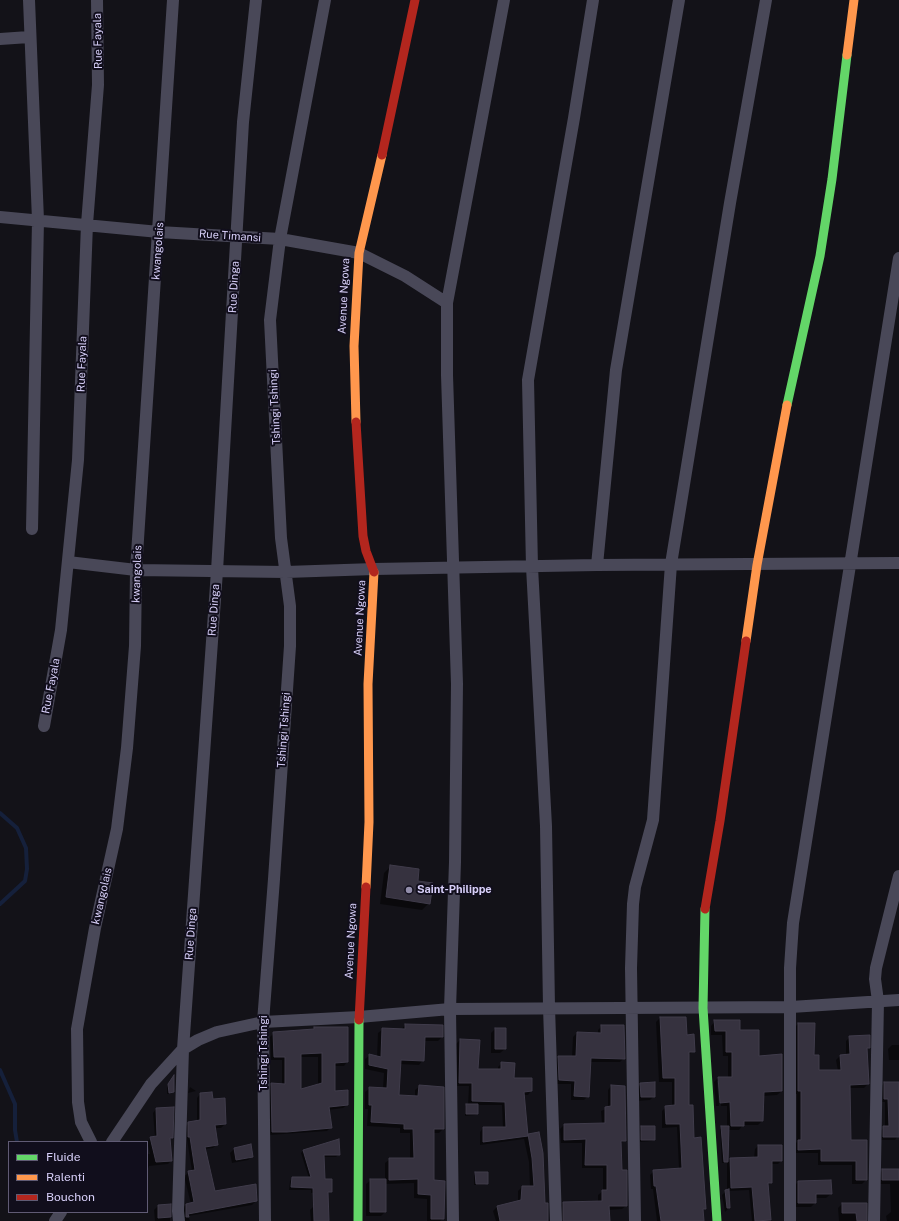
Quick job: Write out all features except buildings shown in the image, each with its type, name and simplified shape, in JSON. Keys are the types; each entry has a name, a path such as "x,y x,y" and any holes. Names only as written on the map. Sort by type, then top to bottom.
{"street":[{"path":"29,0 29,37 38,220 32,529"},
{"name":"Rue Fayala","path":"44,726 60,639 78,460 87,224 98,85 97,0"},
{"name":"kwangolais","path":"90,1141 81,1122 78,1102 77,1029 95,928 117,830 128,740 135,646 136,570 173,0"},
{"name":"Rue Dinga","path":"179,1221 178,1211 183,1049 217,571 243,122 256,0"},
{"name":"Tshingi Tshingi","path":"265,1221 263,1022 290,646 290,606 281,538 270,320 280,239 325,0"},
{"name":"Avenue Ngowa","path":"358,1221 359,1017 369,822 368,684 374,569 366,550 363,536 356,444 354,346 359,253 400,75 415,0"},
{"path":"453,1221 450,1009 455,862 457,684 452,568 447,375 447,303 504,0"},
{"path":"556,1221 549,1007 546,826 532,567 528,380 531,355 574,118 593,0"},
{"path":"597,565 616,370 679,0"},
{"path":"635,1221 633,1007 631,968 633,904 635,887 652,820 671,564 727,219 766,0"},
{"path":"717,1221 703,1008 705,910 720,821 757,566 793,373 820,256 832,179 854,0"},
{"path":"0,39 29,37"},
{"name":"Rue Timansi","path":"0,217 87,224 159,232 280,239 359,253 405,276 447,303"},
{"path":"790,1221 790,968 793,923 899,258"},
{"path":"68,562 136,570 286,572 597,565 671,564 757,566 899,563"},
{"path":"874,1221 878,1001 876,989 876,968 899,876"},
{"path":"113,1141 151,1084 183,1049 217,1032 263,1022 359,1017 450,1009 549,1007 790,1007 899,1000"}],"waterway":[{"path":"0,813 17,828 26,848 27,869 25,881 0,904"},
{"path":"0,1070 15,1104 15,1130 17,1141"}],"traffic: fast":[{"path":"787,405 820,256 832,179 847,55"},
{"path":"705,909 703,1008 717,1221"},
{"path":"358,1221 359,1020"}],"traffic: slow":[{"path":"847,55 854,0"},
{"path":"356,422 354,346 359,253 382,155"},
{"path":"746,641 757,565 787,405"},
{"path":"366,887 369,822 368,684 374,572"}],"traffic: jam":[{"path":"382,155 415,0"},
{"path":"356,422 363,536 366,551 374,572"},
{"path":"705,909 720,821 746,641"},
{"path":"359,1020 366,887"}],"place":[{"name":"Saint-Philippe","path":"409,890"}]}
